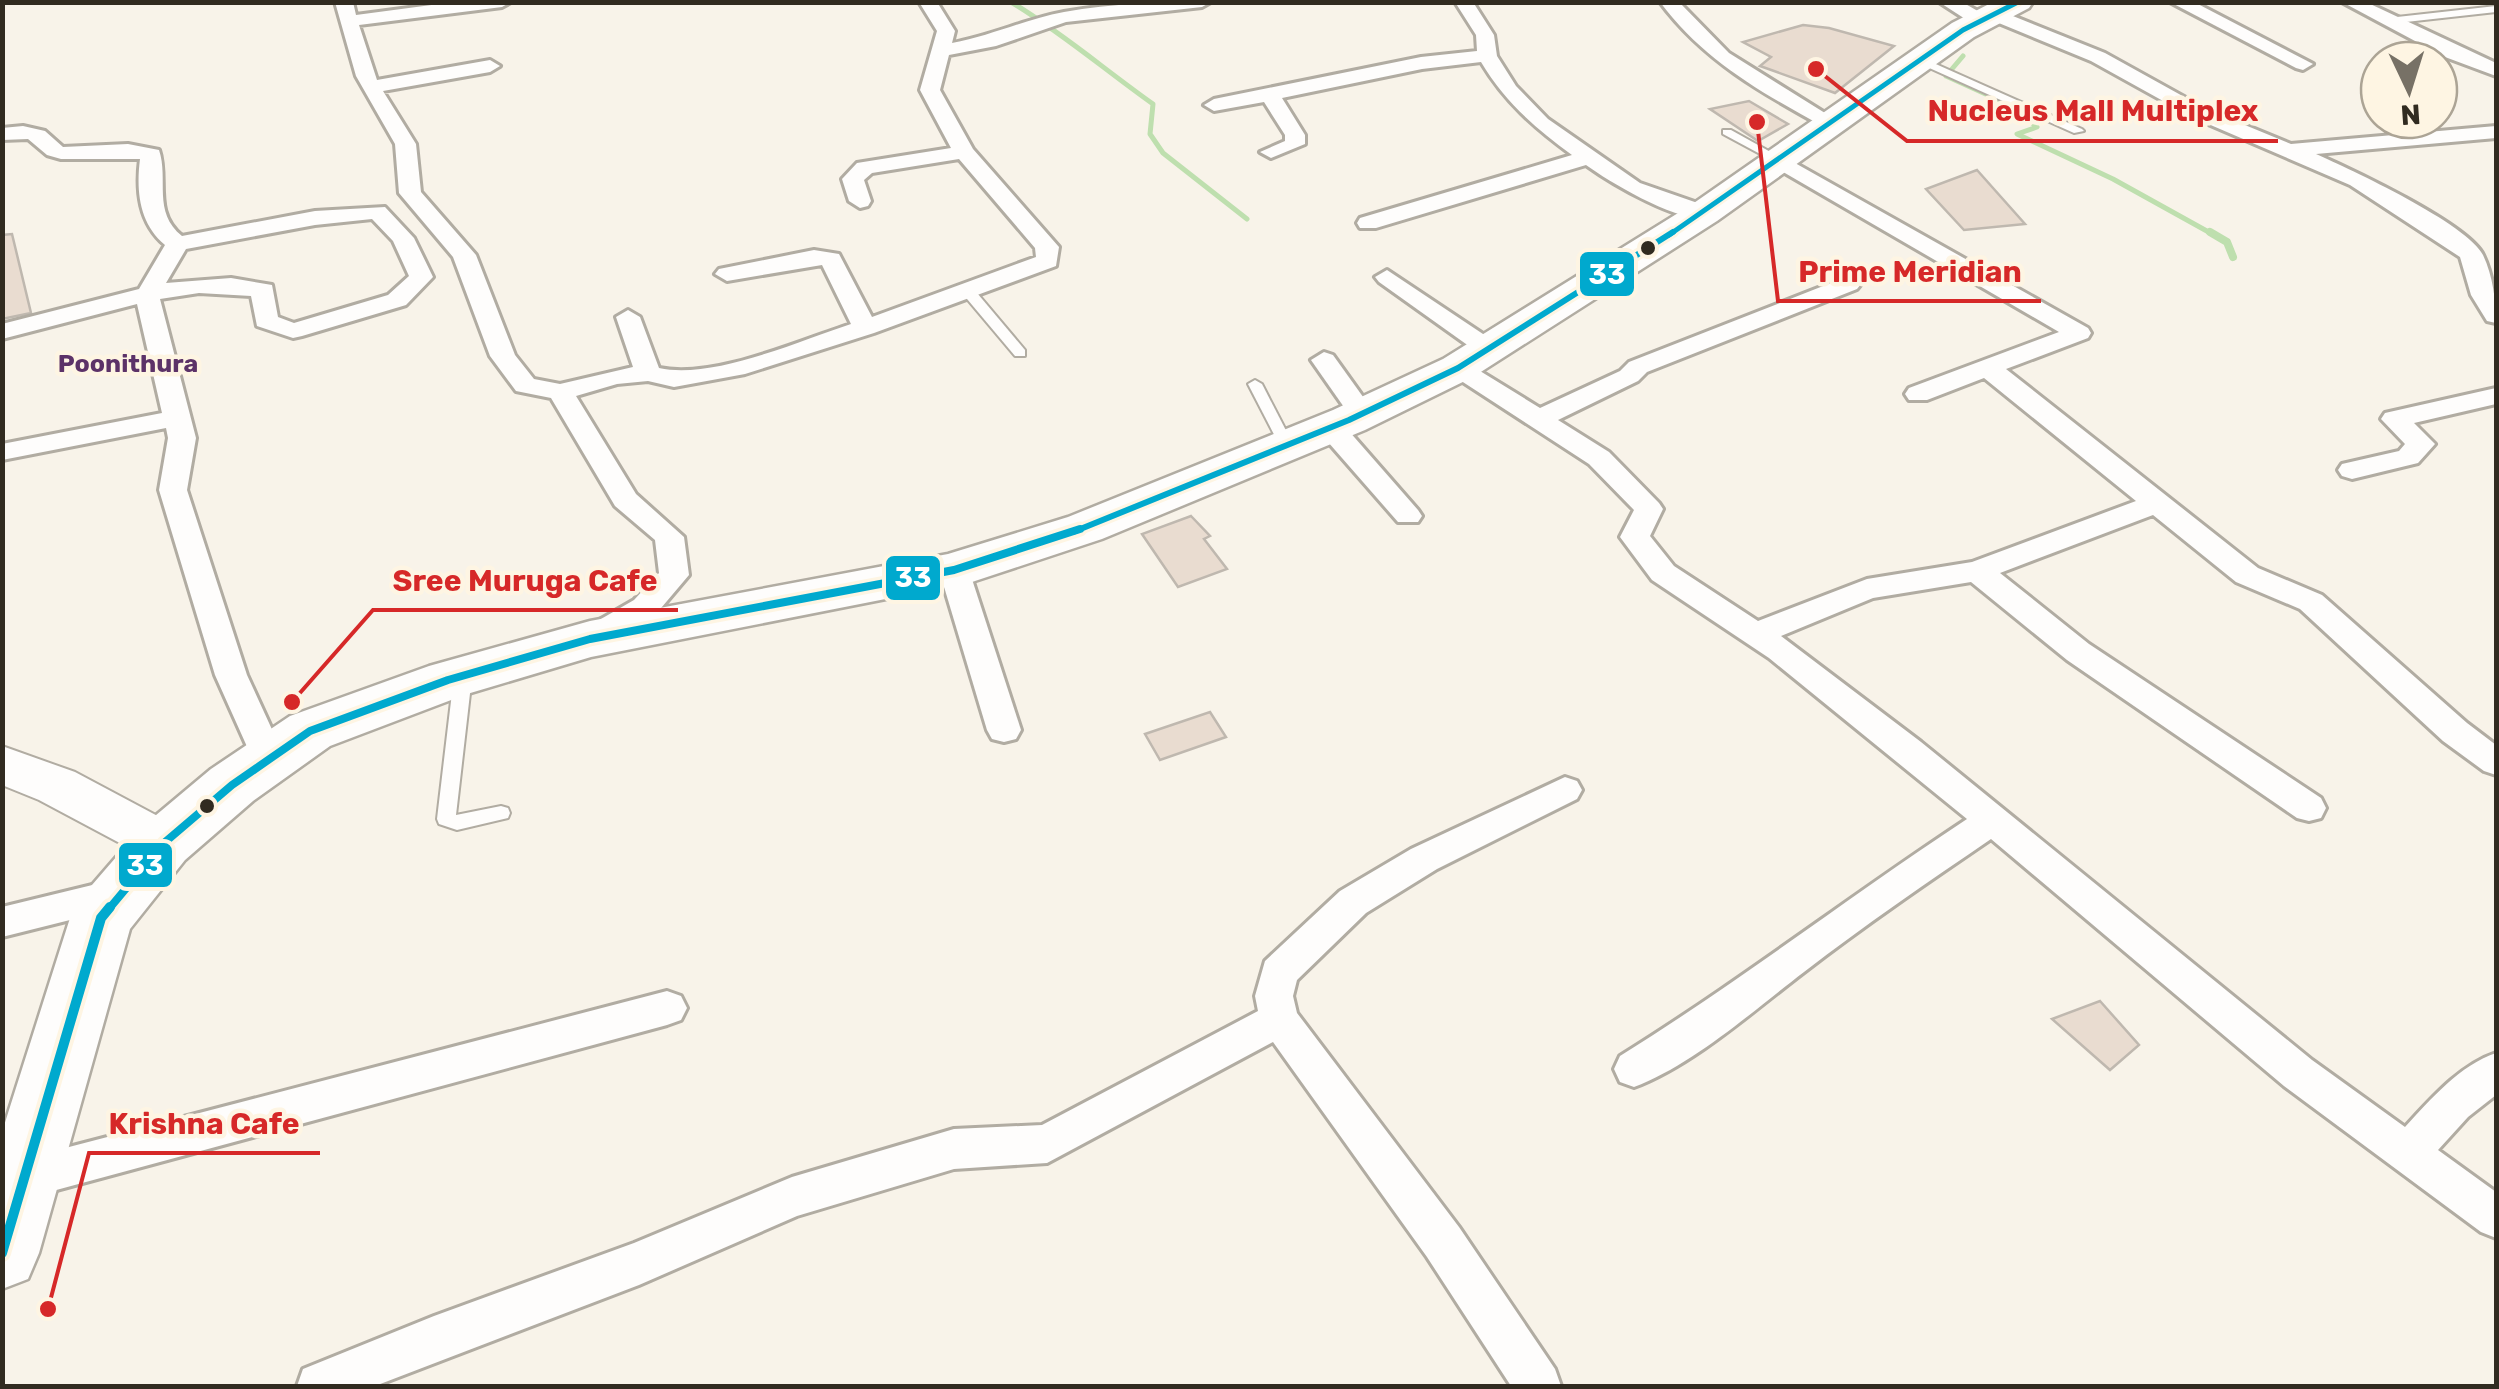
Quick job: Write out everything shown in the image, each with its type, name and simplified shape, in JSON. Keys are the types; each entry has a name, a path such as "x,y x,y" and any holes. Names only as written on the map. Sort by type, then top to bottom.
{"highway":[{"path":"2,1253 101,918 164,842 310,731 462,676 590,639 954,570 1085,528 1347,421 1473,358 1704,213 1831,123 1938,66 1984,10"}],"main road":[{"path":"2,764 57,786 164,842"}],"street":[{"path":"502,2 347,12 371,87 402,132 411,160 410,193 464,255 503,356 525,385 561,392 615,376 648,373 674,380 736,369 865,328 1048,260 1047,248 964,152 930,90 946,31 928,2"},
{"path":"939,51 990,42 1064,16 1202,2"},
{"path":"1464,2 1485,34 1487,56 1508,90 1540,123 1632,188 1704,213"},
{"path":"1669,2 1683,22 1725,61 1831,123"},
{"path":"2179,2 2303,64"},
{"path":"2351,2 2496,70"},
{"path":"1984,10 2098,57 2188,107 2358,180 2472,254 2483,295 2496,316"},
{"path":"1214,105 1456,57 1487,56"},
{"path":"371,87 490,66"},
{"path":"1269,94 1294,135 1294,144 1270,152"},
{"path":"2,134 27,132 64,154 136,149 150,155 146,183 156,217 165,237 177,244 315,218 377,212 403,238 421,277 397,300 292,331 266,320 263,290 228,282 147,296 2,332"},
{"path":"2290,150 2496,132"},
{"path":"860,201 853,179 865,168 964,152"},
{"path":"1368,222 1586,158"},
{"path":"1779,160 2078,333 1918,394"},
{"path":"177,244 147,296 182,438 174,490 231,675 268,760"},
{"path":"727,274 814,256 831,259 865,328"},
{"path":"1387,277 1541,418 1599,458 1649,509 1635,537 1662,572 1756,634 1909,750 2298,1073 2432,1128 2496,1218"},
{"path":"1541,418 1629,376 1638,367 1848,284"},
{"path":"628,317 648,373"},
{"path":"1324,360 1347,421 1408,516"},
{"path":"1988,368 2247,575 2311,602 2454,732 2496,762"},
{"path":"561,392 625,500 669,537 674,575 645,607 590,639"},
{"path":"2352,470 2408,456 2421,444 2394,419 2496,396"},
{"path":"2,452 178,418"},
{"path":"1756,634 1866,590 1978,570 2157,503"},
{"path":"954,570 1004,730"},
{"path":"1978,570 2078,652 2309,808"},
{"path":"1538,1386 1443,1242 1279,1019 1274,996 1279,972 1353,902 1424,859 1565,790"},
{"path":"1634,1069 1710,1021 1861,908 1992,820"},
{"path":"2,922 117,894"},
{"path":"24,1179 667,1008"},
{"path":"320,1386 639,1263 792,1197 954,1149 1047,1144 1279,1019"},
{"path":"2432,1128 2496,1071"}],"lane":[{"path":"2388,21 2494,5"},
{"path":"1938,66 2078,131"},
{"path":"1728,132 1779,160"},
{"path":"967,290 1020,353"},
{"path":"1255,384 1288,446"},
{"path":"462,676 446,819 458,823 501,813"}],"building":[{"path":"1803,25 1894,46 1835,93 1760,66 1771,57 1743,42"},
{"path":"1749,101 1788,124 1758,141 1710,109"},
{"path":"1977,170 2025,224 1964,230 1926,189"},
{"path":"12,234 31,313 2,319 2,235"},
{"path":"1191,516 1210,536 1204,539 1227,569 1178,587 1142,534"},
{"path":"1210,712 1226,737 1160,760 1145,734"},
{"path":"2100,1001 2139,1045 2110,1070 2052,1019"}],"waterway":[{"path":"1011,2 1153,104 1150,134 1163,153 1247,219"},
{"path":"1963,56 1946,76 2012,106 2037,127 2017,134 2113,179 2214,235"},
{"path":"2210,232 2227,242 2233,257"}],"transit line":[{"name":"33","path":"2,1253 101,918 164,843 232,785 310,731 448,680 590,639 954,570 1085,528 1349,420 1458,368 1704,213 1963,30 2018,2"}],"place":[{"name":"Nucleus Mall Multiplex","path":"1816,69"},
{"name":"Prime Meridian","path":"1757,122"},
{"name":"Sree Muruga Cafe","path":"292,702"},
{"name":"Krishna Cafe","path":"48,1309"}],"district":[{"name":"Poonithura","path":"128,363"}]}
